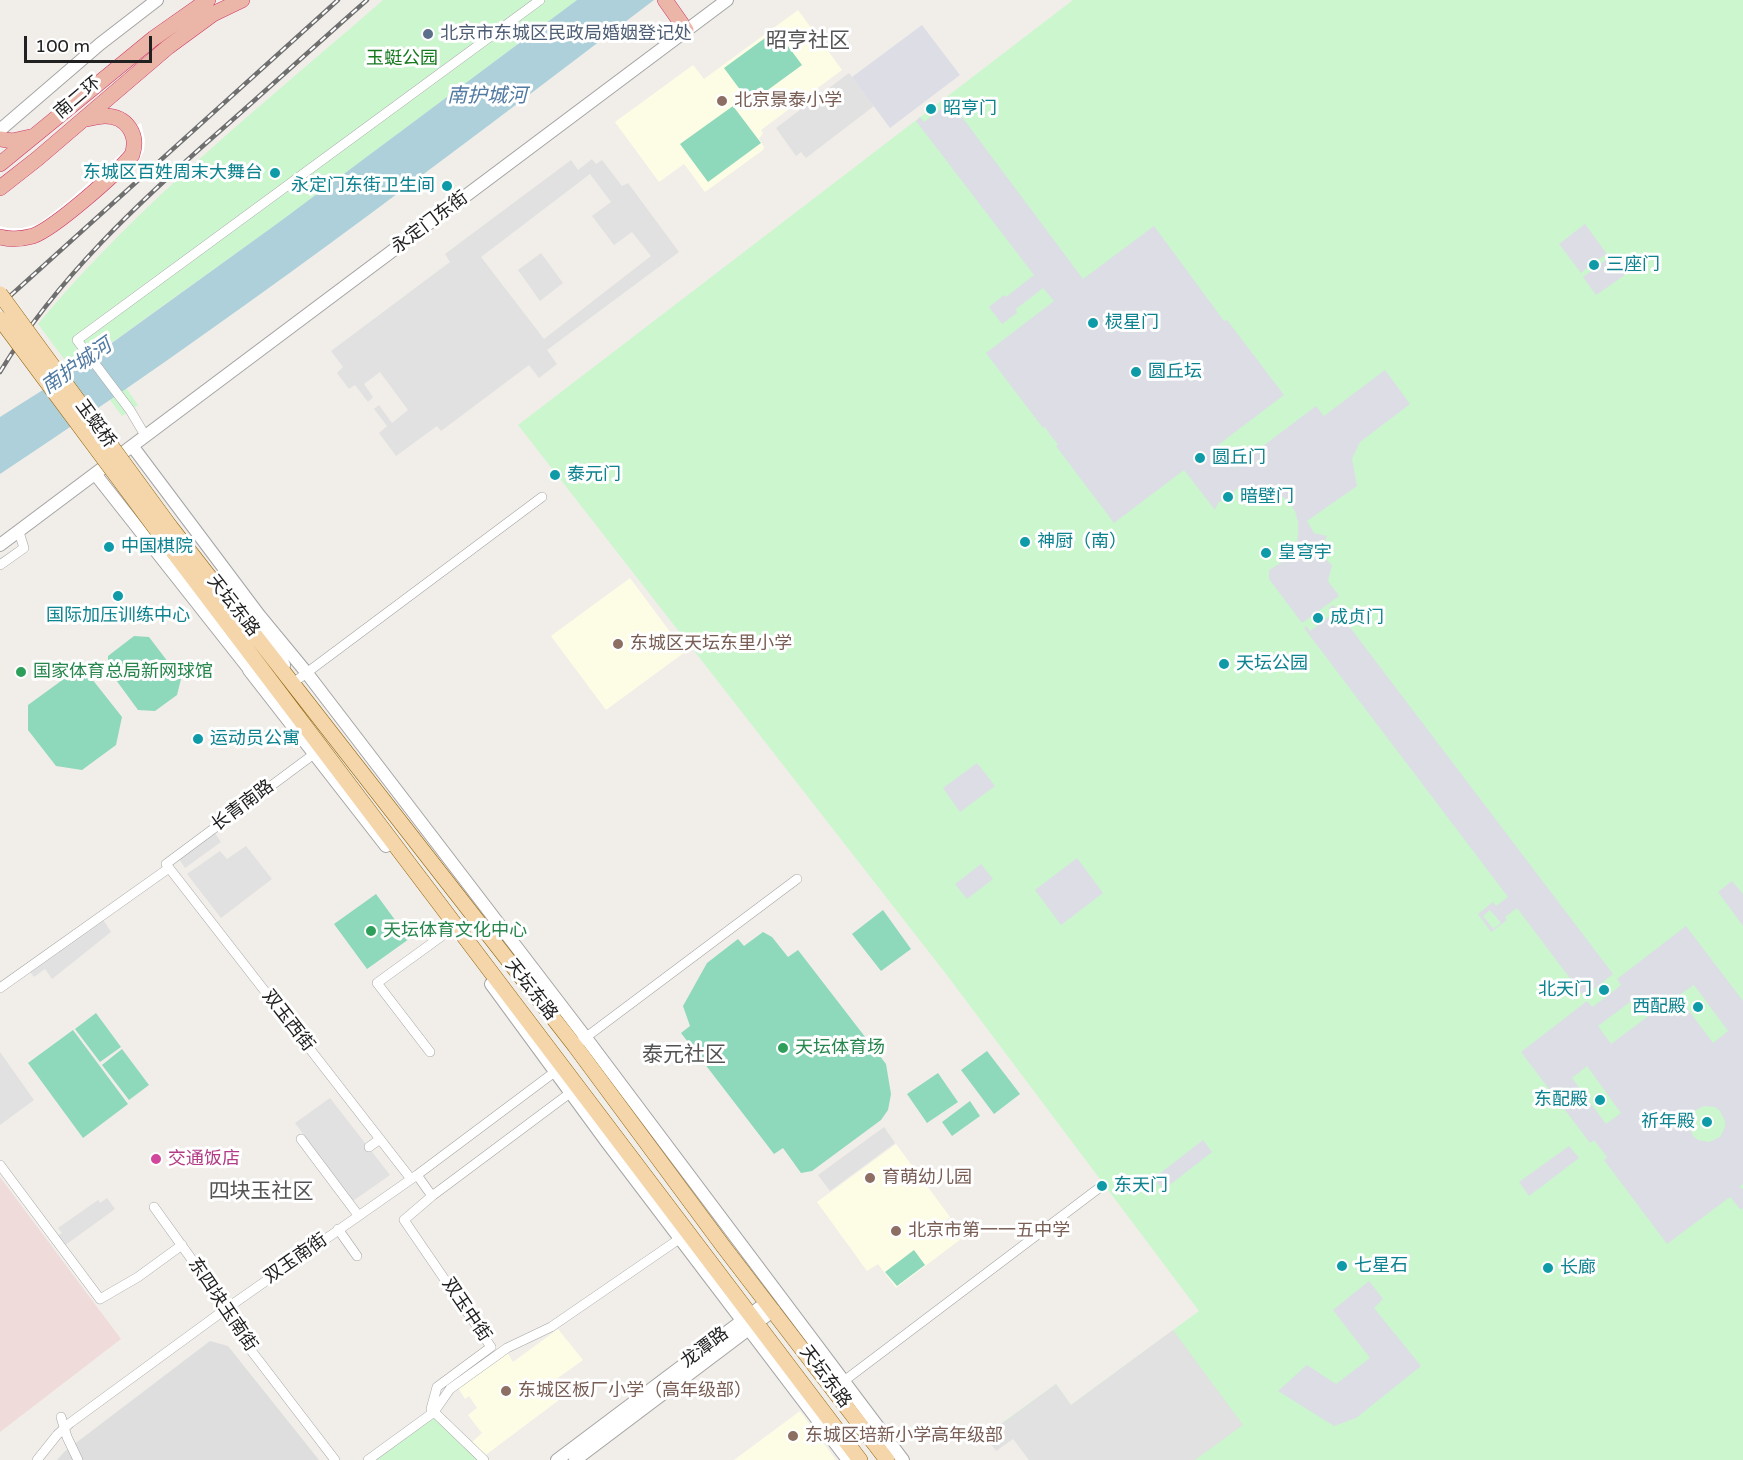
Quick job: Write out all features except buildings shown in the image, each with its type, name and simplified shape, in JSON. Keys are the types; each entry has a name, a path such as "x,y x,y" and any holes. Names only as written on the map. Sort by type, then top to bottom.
{"highway":[{"name":"南二环","path":"0,165 154,38 208,0"},
{"name":"南二环","path":"0,188 168,47 213,14 242,0"},
{"path":"673,3 690,27"},
{"path":"0,237 24,238 42,231 62,218 132,155 135,139 127,124 120,119 103,115 83,120"},
{"path":"0,139 24,140 38,134"}],"main road":[{"name":"玉蜓桥","path":"0,294 164,529"},
{"name":"玉蜓桥","path":"0,320 164,529"},
{"name":"天坛东路","path":"164,529 292,682 580,1042 723,1246 770,1306 839,1385 887,1460"},
{"name":"天坛东路","path":"164,529 288,704 318,751 454,927 749,1322 860,1460"}],"street":[{"path":"0,130 100,44 157,0"},
{"path":"146,437 130,410 77,339 540,0"},
{"name":"永定门东街","path":"0,545 114,462 727,0"},
{"path":"0,305 114,462"},
{"path":"133,447 259,615 306,672 580,1042 839,1385 903,1460"},
{"path":"96,475 249,670 318,751"},
{"path":"117,503 155,475"},
{"path":"259,615 292,682 542,497"},
{"path":"0,566 24,548 19,532"},
{"path":"249,670 288,704"},
{"name":"长青南路","path":"0,988 167,866 318,751"},
{"name":"双玉西街","path":"167,866 380,1139 414,1177"},
{"path":"580,1042 797,879"},
{"path":"430,1052 377,983 454,927"},
{"name":"双玉南街","path":"37,1460 64,1428 223,1311 414,1177 559,1069"},
{"path":"414,1177 432,1196 574,1090"},
{"path":"301,1138 358,1215"},
{"path":"369,1147 380,1139"},
{"name":"东四块玉南街","path":"0,1165 100,1299 138,1277 182,1245 221,1300 223,1311 331,1459"},
{"path":"839,1385 1099,1188"},
{"name":"双玉中街","path":"432,1196 404,1220 491,1347 437,1387 431,1409 434,1412"},
{"path":"154,1207 182,1245"},
{"path":"338,1229 357,1256"},
{"path":"368,1460 434,1412 450,1389 507,1347 551,1327 684,1236"},
{"name":"龙潭路","path":"575,1460 770,1306"},
{"path":"749,1322 848,1460"},
{"name":"龙潭路","path":"557,1460 749,1322"},
{"path":"434,1412 484,1460"},
{"path":"61,1417 78,1460"}],"shaded area":[{"name":"北京景泰小学","path":"798,10 842,70 761,130 763,133 759,139 764,147 763,150 705,192 684,164 659,182 615,122 693,65 704,79"},
{"path":"922,25 960,75 890,128 852,77"},
{"path":"849,73 874,106 806,158 801,152 796,156 776,128"},
{"path":"947,97 1083,279 1154,226 1224,321 1227,320 1284,395 1218,445 1234,468 1316,406 1324,416 1385,370 1410,404 1360,442 1352,459 1357,486 1307,521 1314,533 1327,536 1320,554 1332,565 1328,581 1339,596 1302,623 1269,579 1269,570 1289,558 1297,542 1298,522 1295,511 1286,499 1261,486 1248,486 1237,489 1218,503 1215,510 1184,470 1114,523 1056,446 1058,444 1045,427 1043,428 986,353 1054,301 1043,288 1016,309 1017,313 1002,324 989,307 1034,275 916,121 920,117 924,122 945,106 942,101"},
{"path":"592,159 596,164 602,160 622,186 628,183 679,252 547,350 557,364 539,378 529,365 441,431 437,426 396,456 379,433 387,426 374,409 379,405 392,423 408,410 380,372 364,384 373,397 368,402 355,385 349,389 337,373 343,367 331,351 450,262 445,254 571,160 578,170","holes":["590,174 611,202 592,216 614,245 632,232 651,256 544,339 481,257"]},
{"path":"1585,224 1607,254 1581,273 1559,244"},
{"path":"541,253 563,283 540,301 518,270"},
{"path":"1611,256 1625,275 1596,295 1583,277"},
{"name":"东城区天坛东里小学","path":"630,578 685,652 606,710 551,636"},
{"path":"1333,605 1613,974 1584,997 1517,908 1505,917 1507,920 1491,932 1478,914 1493,902 1496,906 1508,897 1304,628 1306,626 1310,631 1333,614 1329,608","holes":["1490,910 1501,923 1493,929 1483,916"]},
{"path":"977,763 995,786 960,812 943,788"},
{"path":"215,833 221,842 185,868 179,859"},
{"path":"246,846 272,879 221,918 187,874 220,851 227,859"},
{"path":"1077,858 1103,893 1061,925 1035,890"},
{"path":"981,864 993,879 967,899 955,884"},
{"path":"1732,881 1743,894 1743,926 1718,892"},
{"path":"102,918 111,932 52,979 45,969 34,977 28,969"},
{"path":"1686,926 1743,1001 1743,1184 1739,1187 1743,1189 1743,1208 1741,1210 1730,1197 1667,1244 1604,1160 1607,1157 1594,1140 1590,1143 1521,1052 1587,1001 1592,1007 1609,995 1621,985 1617,979","holes":["1694,985 1728,1031 1713,1043 1678,996","1638,996 1651,1014 1611,1044 1598,1026","1587,1066 1621,1113 1606,1124 1572,1078","1704,1106 1715,1107 1720,1111 1725,1121 1720,1137 1709,1142 1698,1140 1693,1136 1688,1124 1693,1112"]},
{"path":"0,1052 34,1100 0,1125"},
{"path":"330,1098 390,1175 353,1201 295,1123"},
{"path":"884,1127 895,1143 830,1191 818,1175"},
{"path":"1203,1140 1212,1152 1163,1190 1154,1178"},
{"name":"北京市第一一五中学","path":"896,1144 950,1217 946,1220 961,1239 896,1288 878,1264 867,1271 817,1202"},
{"path":"1569,1146 1579,1158 1529,1196 1519,1182"},
{"path":"0,1177 121,1339 0,1432"},
{"path":"107,1198 115,1209 64,1246 57,1236 62,1233 58,1228 98,1200 100,1203"},
{"path":"1369,1281 1383,1299 1374,1308 1421,1366 1356,1418 1334,1426 1278,1391 1307,1365 1336,1384 1370,1358 1333,1310"},
{"name":"东城区板厂小学（高年级部）","path":"558,1329 583,1360 548,1385 559,1400 483,1457 472,1442 482,1433 468,1415 477,1408 469,1396 465,1399 457,1386 507,1352 513,1362"},
{"path":"1173,1330 1243,1425 1195,1460 1029,1460 1013,1439 996,1451 985,1436 1056,1384 1071,1405"},
{"path":"210,1341 228,1346 319,1460 57,1460 64,1452"},
{"name":"东城区培新小学高年级部","path":"800,1411 836,1460 734,1460"}],"green space":[{"name":"玉蜓公园","path":"383,0 577,0 278,223 100,351 138,405 122,416 83,364 73,371 38,324 77,279 160,195"},
{"name":"天坛公园","path":"1073,0 1743,0 1743,1460 1029,1460 1002,1423 1056,1384 1071,1405 1199,1311 946,974 518,425"},
{"path":"776,30 802,65 750,103 724,68"},
{"path":"733,106 761,143 708,182 680,144"},
{"path":"134,636 149,637 181,679 177,695 155,711 138,710 108,669 108,656"},
{"path":"72,673 92,679 122,717 116,745 82,770 56,766 28,730 28,705"},
{"name":"天坛体育文化中心","path":"376,894 409,939 367,969 334,924"},
{"path":"883,910 911,949 881,971 852,934"},
{"name":"天坛体育场","path":"763,932 772,937 788,957 798,950 886,1064 891,1094 888,1110 881,1120 812,1171 801,1173 783,1148 774,1154 681,1033 690,1026 683,1006 707,963 738,939 744,946"},
{"path":"96,1013 121,1047 100,1062 75,1029"},
{"path":"73,1030 128,1104 83,1138 28,1063"},
{"path":"122,1049 149,1085 129,1100 102,1065"},
{"path":"987,1051 1020,1094 994,1114 961,1070"},
{"path":"938,1073 958,1102 927,1123 907,1094"},
{"path":"970,1101 980,1116 952,1136 942,1122"},
{"path":"914,1250 925,1265 897,1286 885,1272"},
{"path":"435,1418 478,1460 372,1460 429,1419"}],"water":[{"name":"南护城河","path":"577,0 654,0 412,183 249,302 0,474 0,417 73,371 278,223"}],"pier":[{"path":"141,123 145,140 144,151 139,161 78,213 0,240 0,226 22,228 38,224 69,200 127,148 125,132"}],"railway":[{"path":"0,305 338,0"},
{"path":"0,372 22,338 73,273 130,213 367,0"}],"place":[{"name":"北京市东城区民政局婚姻登记处","path":"428,34"},
{"name":"北京景泰小学","path":"722,101"},
{"name":"昭亨门","path":"931,109"},
{"name":"东城区百姓周末大舞台","path":"275,173"},
{"name":"永定门东街卫生间","path":"447,186"},
{"name":"三座门","path":"1594,265"},
{"name":"棂星门","path":"1093,323"},
{"name":"圆丘坛","path":"1136,372"},
{"name":"圆丘门","path":"1200,458"},
{"name":"泰元门","path":"555,475"},
{"name":"暗壁门","path":"1228,497"},
{"name":"神厨（南）","path":"1025,542"},
{"name":"中国棋院","path":"109,547"},
{"name":"皇穹宇","path":"1266,553"},
{"name":"国际加压训练中心","path":"118,596"},
{"name":"成贞门","path":"1318,618"},
{"name":"东城区天坛东里小学","path":"618,644"},
{"name":"天坛公园","path":"1224,664"},
{"name":"国家体育总局新网球馆","path":"21,672"},
{"name":"运动员公寓","path":"198,739"},
{"name":"天坛体育文化中心","path":"371,931"},
{"name":"北天门","path":"1604,990"},
{"name":"西配殿","path":"1698,1007"},
{"name":"天坛体育场","path":"783,1048"},
{"name":"东配殿","path":"1600,1100"},
{"name":"祈年殿","path":"1707,1122"},
{"name":"交通饭店","path":"156,1159"},
{"name":"育萌幼儿园","path":"870,1178"},
{"name":"东天门","path":"1102,1186"},
{"name":"北京市第一一五中学","path":"896,1231"},
{"name":"七星石","path":"1342,1266"},
{"name":"长廊","path":"1548,1268"},
{"name":"东城区板厂小学（高年级部）","path":"506,1391"},
{"name":"东城区培新小学高年级部","path":"793,1436"}],"district":[{"name":"昭亨社区","path":"808,41"},
{"name":"泰元社区","path":"684,1055"},
{"name":"四块玉社区","path":"261,1192"}]}
